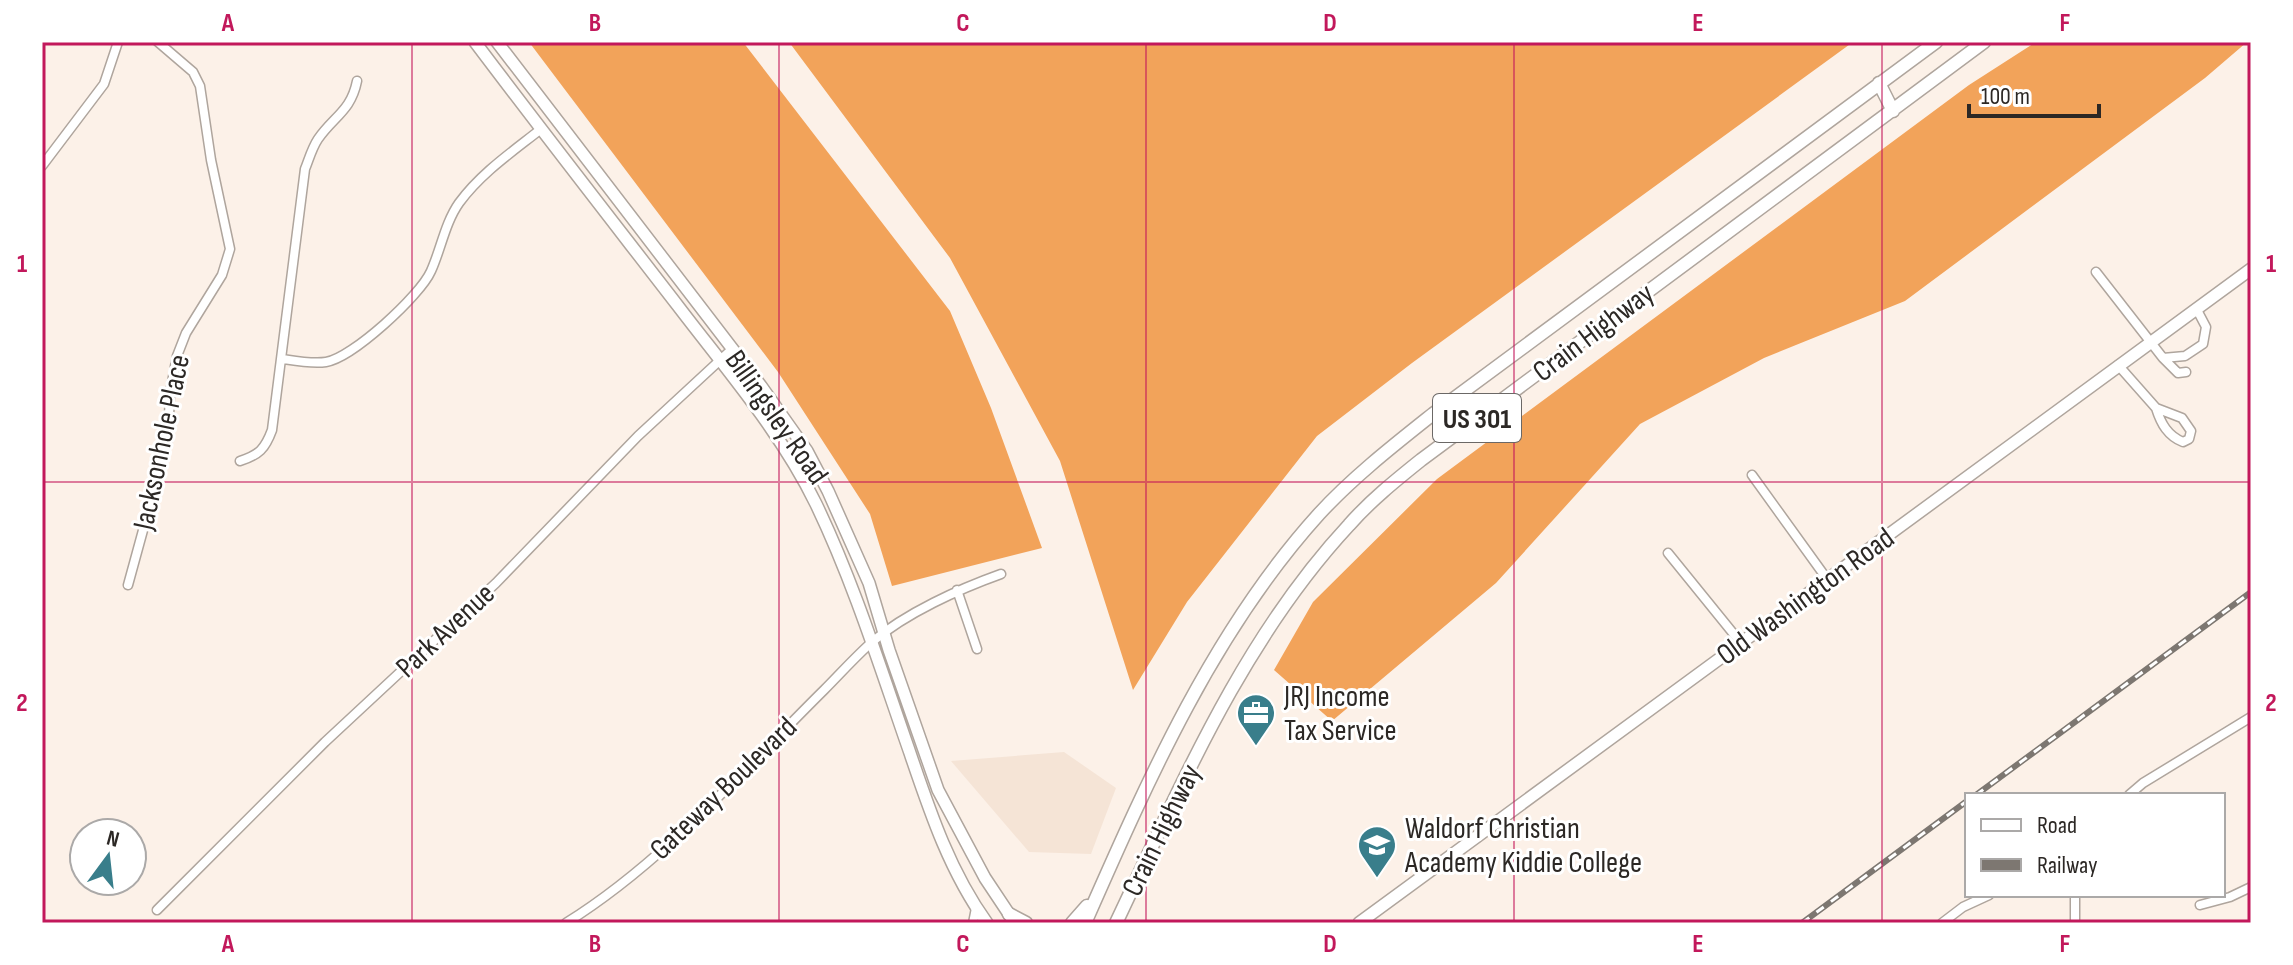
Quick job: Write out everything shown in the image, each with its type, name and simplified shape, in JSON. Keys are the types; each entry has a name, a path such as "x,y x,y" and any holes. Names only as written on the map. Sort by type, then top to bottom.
{"highway":[{"name":"Crain Highway","path":"1085,923 1167,747 1221,644 1275,568 1327,506 1433,414 1936,42"},
{"name":"Crain Highway","path":"1116,923 1239,673 1293,591 1348,526 1421,460 1984,42"},
{"path":"1879,83 1893,111"},
{"path":"1072,923 1099,891"},
{"path":"1012,918 1026,923"}],"main road":[{"name":"Billingsley Road","path":"475,42 720,361 789,457 815,502 871,642 936,827 976,908 987,923"},
{"name":"Billingsley Road","path":"497,42 761,386 818,471 869,583 938,790 985,878 1012,918"},
{"name":"Old Washington Road","path":"1359,923 2251,269"}],"street":[{"path":"42,166 104,84 118,42"},
{"name":"Jacksonhole Place","path":"128,585 168,439 170,393 177,356 186,333 222,275 230,249 211,160 200,86 193,72 158,42"},
{"path":"240,461 258,455 266,446 272,430 305,169 319,139 346,110 357,81"},
{"path":"283,359 326,362 343,357 358,347 425,282 456,207 469,189 541,129"},
{"path":"2096,272 2163,358 2178,373 2186,372"},
{"path":"2163,358 2185,356 2203,344 2206,327 2196,308"},
{"name":"Park Avenue","path":"157,910 325,742 496,583 638,436 731,350"},
{"path":"2118,365 2156,408 2169,433 2183,442 2189,439 2191,431 2185,420 2156,408"},
{"path":"1752,475 1827,579"},
{"path":"1668,553 1741,643"},
{"name":"Gateway Boulevard","path":"566,923 632,876 871,642 957,590 1001,574"},
{"path":"957,590 977,649"},
{"path":"2131,793 2251,717"},
{"path":"2200,905 2230,897 2251,887"},
{"path":"1942,923 1963,907 1985,897"},
{"path":"2075,897 2075,923"},
{"path":"973,923 976,908"}],"shaded area":[{"path":"529,42 743,42 950,311 991,408 1042,548 892,586 870,514 778,372"},
{"path":"789,42 1853,42 1412,363 1317,436 1187,602 1133,690 1060,461 950,258"},
{"path":"2036,42 2247,42 2205,78 1905,301 1764,358 1640,424 1496,583 1332,721 1274,670 1313,602 1437,479 1969,85"},
{"path":"1064,752 1116,788 1091,854 1029,852 951,761"}],"railway":[{"path":"1979,793 2251,592"},
{"path":"1802,923 1965,802"}],"place":[{"name":"JRJ Income Tax Service","path":"1256,747"},
{"name":"Waldorf Christian Academy Kiddie College","path":"1377,879"}]}
